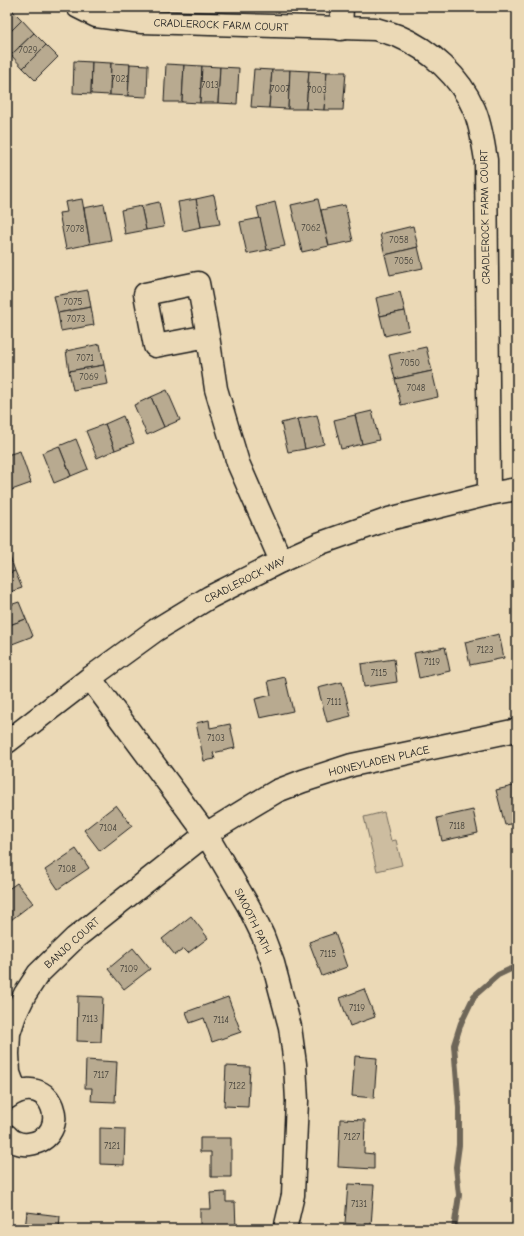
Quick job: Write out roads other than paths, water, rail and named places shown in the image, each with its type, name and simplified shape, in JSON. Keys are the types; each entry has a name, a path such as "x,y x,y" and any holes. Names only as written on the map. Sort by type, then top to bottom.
{"street":[{"name":"CRADLEROCK FARM COURT","path":"78,7 96,16 142,22 375,29 398,36 418,46 435,58 451,73 463,89 474,109 482,133 486,160 489,494"},
{"path":"341,28 342,7"},
{"path":"208,336 216,389 238,463 281,561"},
{"name":"CRADLEROCK WAY","path":"7,742 90,678 156,630 210,597 281,561 321,543 389,519 489,494 517,489"},
{"name":"SMOOTH PATH","path":"90,678 206,834 249,907 263,936 273,963 290,1027 296,1064 297,1101 293,1195 285,1229"},
{"name":"HONEYLADEN PLACE","path":"206,834 277,791 331,772 352,765 517,730"},
{"name":"BANJO COURT","path":"7,1136 18,1143 26,1145 35,1144 44,1139 54,1124 52,1105 48,1099 40,1093 30,1090 22,1090 11,1095 8,1054 9,1033 15,1016 38,974 75,938 206,834"}],"waterway":[{"path":"454,1229 459,1195 456,1167 459,1145 459,1108 454,1045 461,1023 474,996 498,975 517,966"}]}
